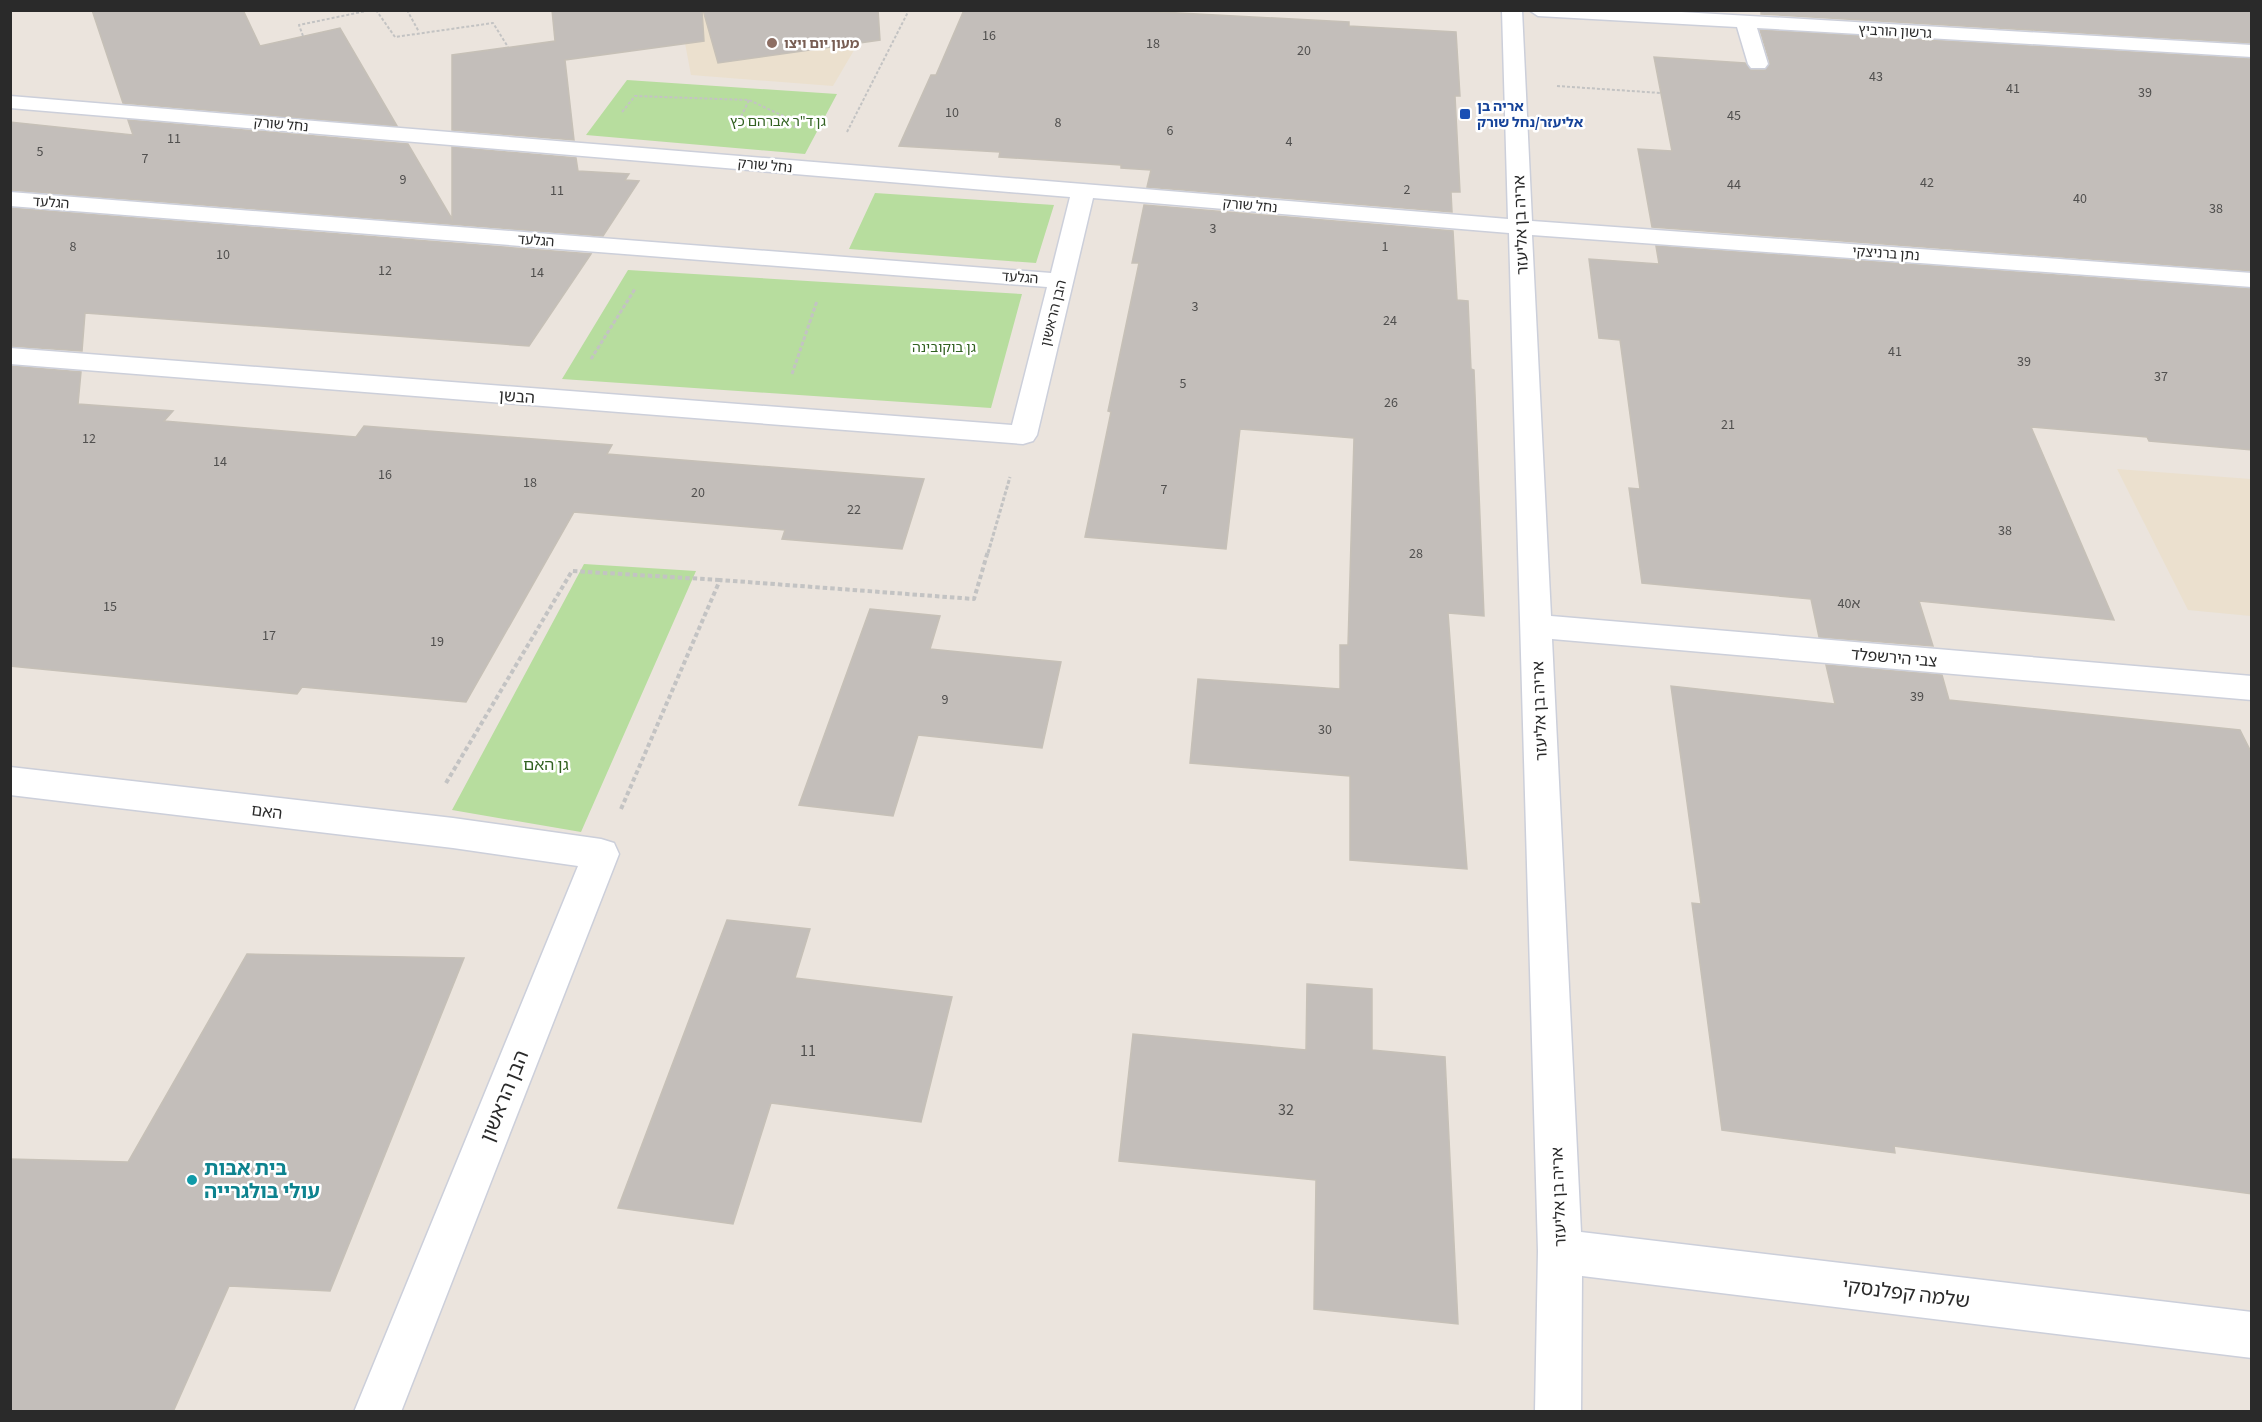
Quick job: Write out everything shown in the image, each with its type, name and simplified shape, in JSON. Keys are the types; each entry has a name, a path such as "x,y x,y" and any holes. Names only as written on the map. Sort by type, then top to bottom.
{"street":[{"name":"אריה בן אליעזר","path":"1512,10 1560,1251 1558,1412"},
{"name":"גרשון הורביץ","path":"1538,10 2252,51"},
{"path":"1884,10 1892,31"},
{"path":"1745,22 1758,64"},
{"name":"נחל שורק","path":"10,102 1520,227"},
{"name":"הבן הראשון","path":"1023,435 1083,191"},
{"name":"הגלעד","path":"10,199 1061,280"},
{"name":"נתן ברניצקי","path":"1520,227 2252,280"},
{"name":"הבשן","path":"10,356 1023,435"},
{"name":"צבי הירשפלד","path":"1536,626 2252,688"},
{"name":"האם","path":"10,780 453,833 601,854"},
{"name":"הבן הראשון","path":"377,1412 601,854"},
{"name":"שלמה קפלנסקי","path":"1560,1251 2252,1335"}],"path":[{"path":"303,36 299,25 371,10"},
{"path":"376,10 395,37 493,23 508,47"},
{"path":"407,10 419,32"},
{"path":"827,170 909,10"},
{"path":"1515,83 1661,93"},
{"path":"591,150 635,96 749,100 796,122 793,130"},
{"path":"737,126 749,100"},
{"path":"567,399 658,249"},
{"path":"792,374 827,263"},
{"path":"418,829 572,571 974,599 1023,435"},
{"path":"601,854 720,580"}],"shaded area":[{"name":"מעון יום ויצו","path":"679,11 877,11 833,86 691,75"},
{"path":"2117,469 2251,479 2251,616 2188,610"}],"green space":[{"name":"גן ד\"ר אברהם כץ","path":"627,80 837,94 805,154 586,135"},
{"path":"875,193 1054,205 1036,263 849,249"},
{"name":"גן בוקובינה","path":"628,270 1022,294 991,408 562,379"},
{"name":"גן האם","path":"584,564 696,571 581,832 452,810"}],"building":[{"path":"92,10 243,10 260,46 340,28 397,126 123,103"},
{"path":"552,10 702,10 704,41 565,60 574,140 452,130 452,55 555,41"},
{"path":"703,10 878,10 880,40 718,63"},
{"path":"964,10 1124,10 1349,22 1349,26 1456,32 1460,96 1455,96 1460,192 1451,192 1452,212 1147,187 1151,170 1121,168 1121,165 999,157 1000,152 899,146 931,75 936,75"},
{"path":"1761,10 2252,10 2252,43 1761,14"},
{"path":"1760,30 2252,59 2252,271 1652,227 1638,149 1672,151 1654,57 1745,63 1751,70 1765,70 1770,63"},
{"path":"128,120 408,144 452,219 452,147 576,158 578,171 629,174 625,180 639,181 603,236 10,190 10,122 133,135"},
{"path":"1144,205 1453,231 1457,300 1468,301 1471,369 1474,370 1484,616 1448,613 1467,869 1350,860 1350,776 1190,763 1198,679 1340,689 1340,645 1348,645 1354,438 1240,429 1226,549 1085,537 1139,263 1132,263"},
{"path":"10,208 591,254 529,346 85,313 82,351 10,346"},
{"path":"1656,246 2252,289 2252,450 2149,441 2147,437 2031,427 2114,620 1919,601 1933,646 1819,637 1811,599 1642,583 1629,488 1640,489 1620,340 1599,338 1589,259 1659,264"},
{"path":"10,366 81,372 78,404 173,411 164,421 356,437 364,426 612,445 607,454 924,479 902,549 782,539 785,530 574,512 466,702 302,687 297,694 10,666"},
{"path":"870,609 940,616 930,649 1061,662 1042,748 918,735 893,816 799,805"},
{"path":"1826,665 1942,675 1949,700 2240,730 2252,754 2252,1194 1894,1146 1895,1153 1722,1130 1692,903 1701,904 1671,686 1835,704"},
{"path":"727,920 810,929 795,978 952,997 921,1122 771,1103 733,1224 618,1208"},
{"name":"בית אבות עולי בולגרייה","path":"247,954 464,958 330,1291 229,1286 173,1412 10,1412 10,1159 128,1162"},
{"path":"1307,984 1372,989 1372,1050 1445,1057 1458,1324 1314,1309 1316,1180 1119,1161 1133,1034 1306,1050"}],"place":[{"name":"מעון יום ויצו","path":"772,43"},
{"name":"אריה בן אליעזר/נחל שורק","path":"1465,114"},
{"name":"בית אבות עולי בולגרייה","path":"192,1180"}]}
